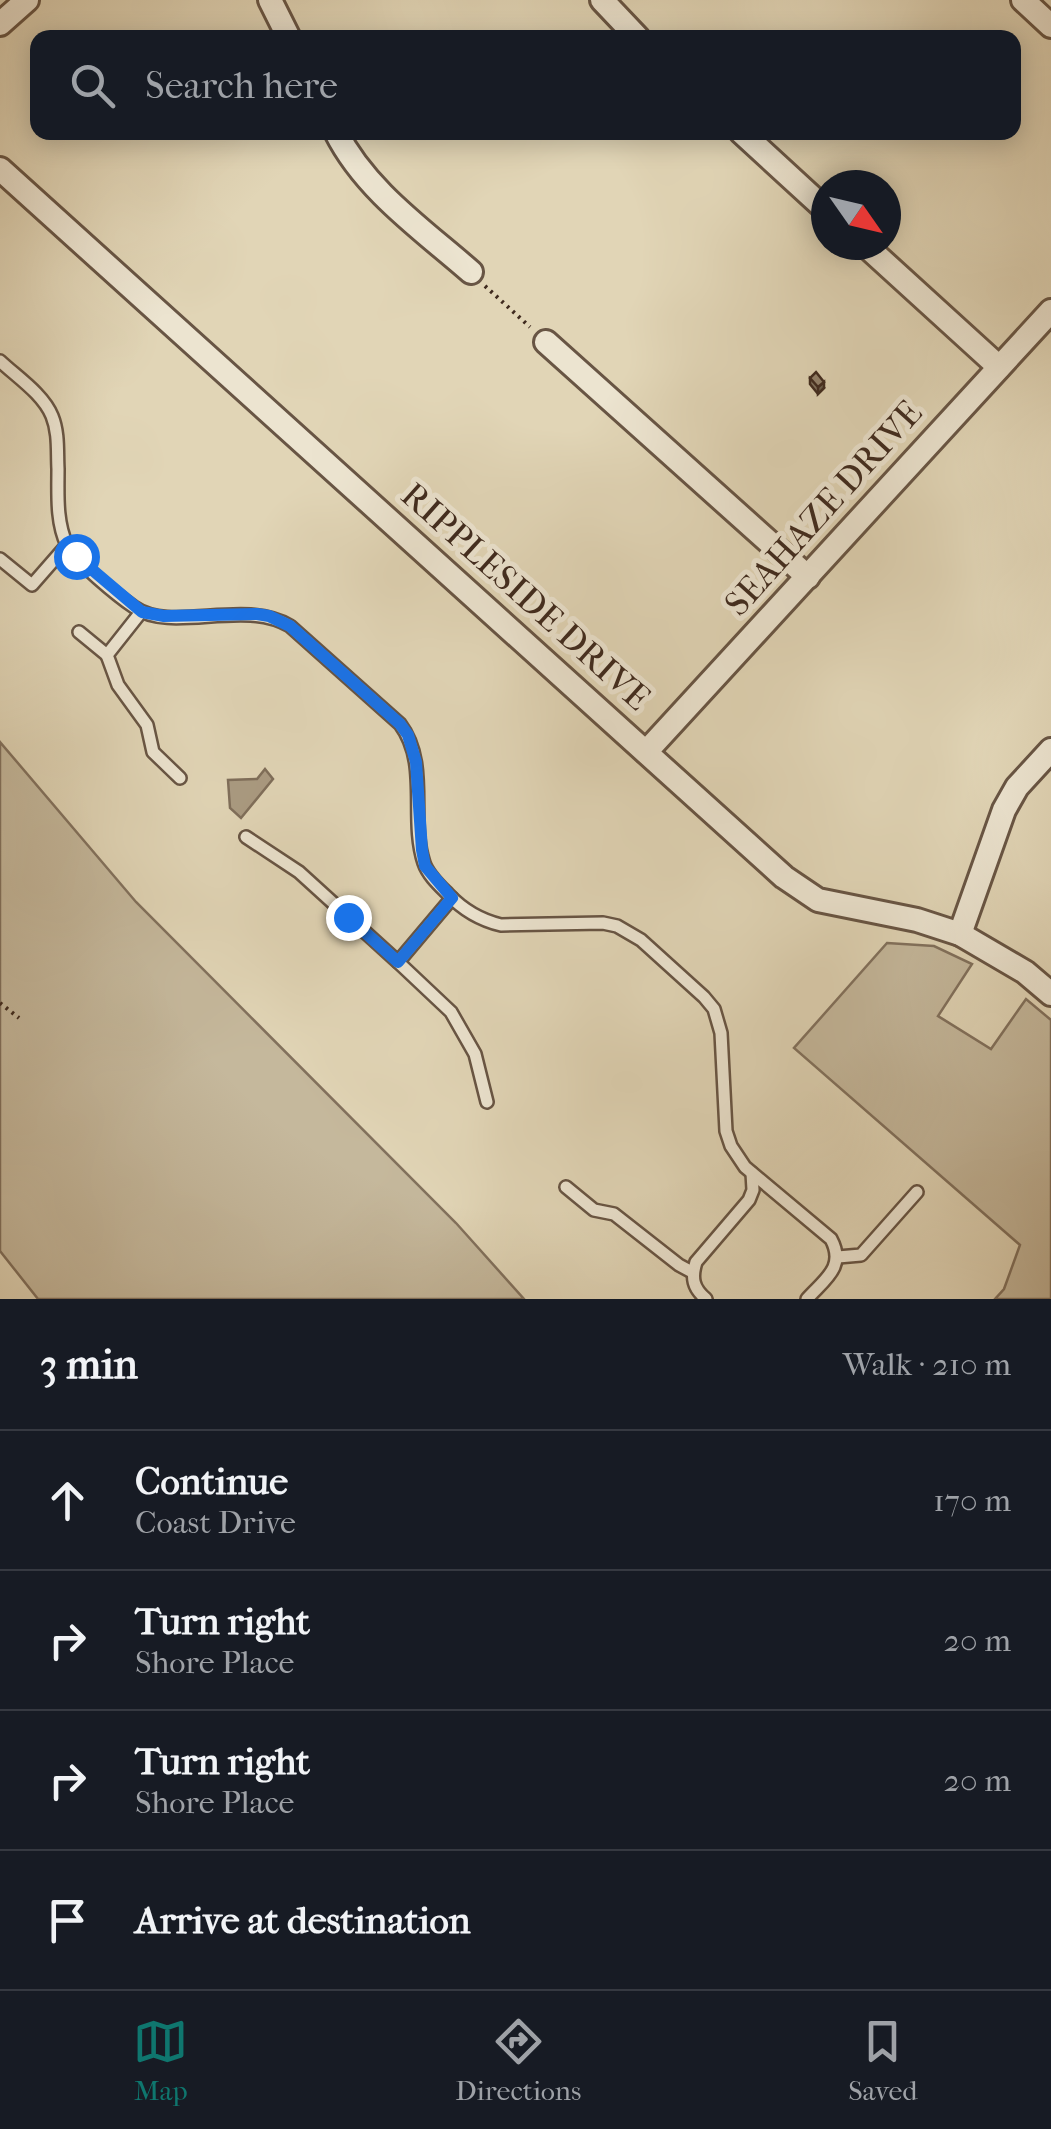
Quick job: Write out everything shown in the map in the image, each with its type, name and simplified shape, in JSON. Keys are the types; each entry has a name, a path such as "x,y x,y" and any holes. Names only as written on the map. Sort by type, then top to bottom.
{"street":[{"path":"0,24 27,0"},
{"path":"270,0 285,30"},
{"path":"602,0 630,30"},
{"path":"1023,0 1051,26"},
{"path":"341,140 376,188 471,272"},
{"path":"750,140 811,196"},
{"name":"RIPPLESIDE DRIVE","path":"0,169 784,878 818,900 917,920 960,934 1025,972 1051,994"},
{"path":"881,260 999,367"},
{"name":"SEAHAZE DRIVE","path":"646,752 1051,311"},
{"path":"546,342 808,576"},
{"path":"960,934 1004,810 1017,787 1051,750"}],"lane":[{"path":"0,361 50,412 57,440 59,517 67,545 76,556 142,612 164,616 257,614 280,620 400,724 408,735 416,762 425,866 452,898 485,922 502,925 617,926 641,940 704,998 719,1020 726,1131 738,1158 831,1239 838,1256 836,1266 807,1299"},
{"path":"0,559 32,586 67,545"},
{"path":"107,655 142,612"},
{"path":"79,632 107,655 118,685 147,725 154,752 180,778"},
{"path":"246,837 299,872 451,1012 475,1054 487,1102"},
{"path":"398,962 452,898"},
{"path":"706,1299 694,1286 692,1272 704,1250 749,1200 752,1173"},
{"path":"566,1187 594,1210 614,1214 692,1272"},
{"path":"838,1256 861,1255 917,1192"}],"path":[{"path":"471,272 546,342"},
{"path":"0,1003 19,1018"}],"shaded area":[{"path":"0,742 136,902 456,1223 524,1299 38,1299 0,1251"},
{"path":"265,769 273,779 241,818 230,808 228,780 257,779"},
{"path":"887,943 934,946 972,964 938,1016 991,1049 1026,999 1051,1020 1051,1299 995,1299 1004,1289 1020,1245 794,1048"}],"building":[{"path":"816,372 824,382 818,387 810,378"}],"route":[{"path":"76,556 142,612 164,616 257,614 280,620 400,724 408,735 416,762 425,866 452,898 398,962 348,917"}]}
